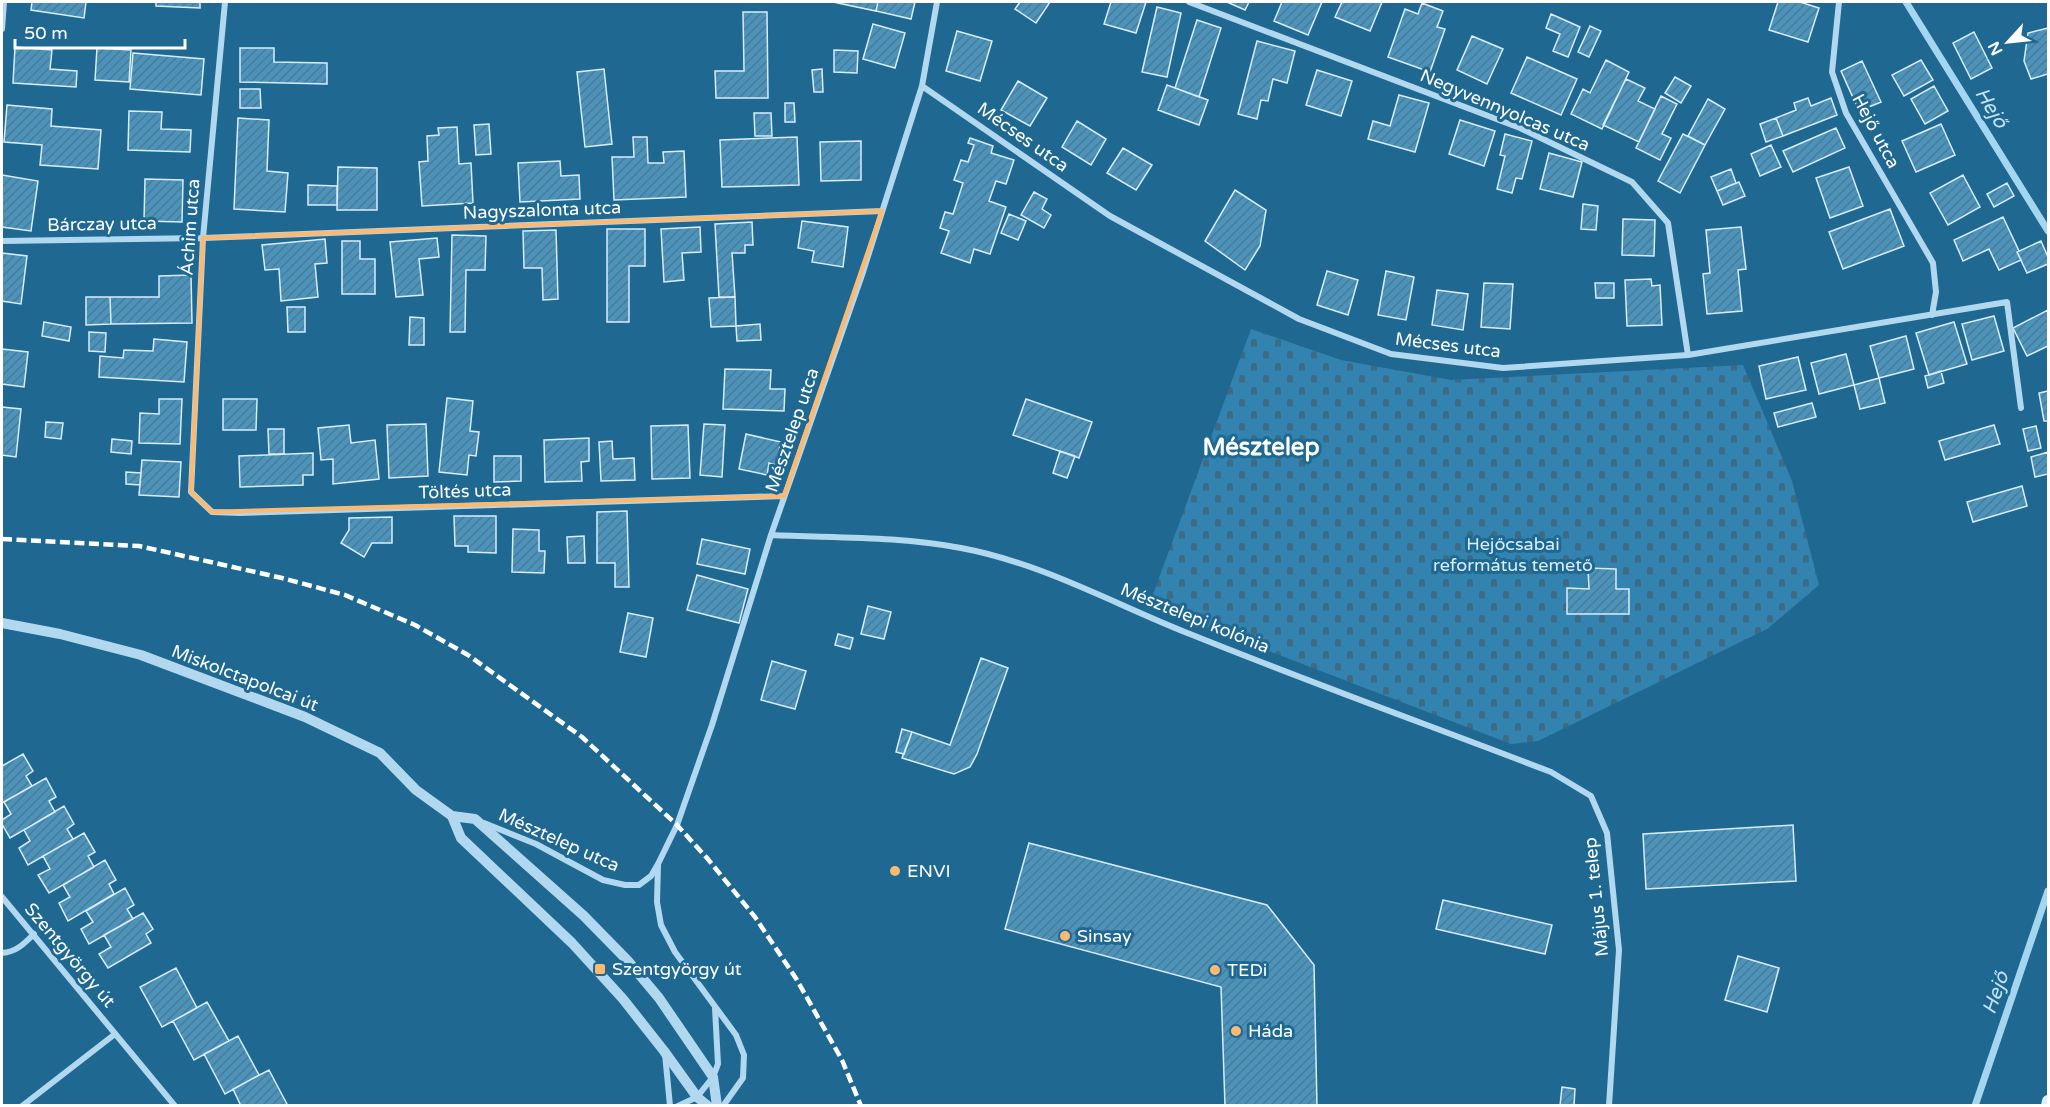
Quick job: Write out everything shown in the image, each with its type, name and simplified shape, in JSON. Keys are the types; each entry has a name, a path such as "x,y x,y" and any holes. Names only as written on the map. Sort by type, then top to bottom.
{"main road":[{"path":"2047,1106 2049,1101"}],"street":[{"path":"2,29 4,2"},
{"name":"Áchim utca","path":"193,455 203,238 225,2"},
{"name":"Mésztelep utca","path":"475,819 536,844 603,880 625,885 639,885 651,876 658,864 676,825 708,735 784,496 862,275 922,86 937,2"},
{"name":"Negyvennyolcas utca","path":"1189,2 1520,129 1632,182 1668,223 1688,355"},
{"name":"Hejő utca","path":"1839,2 1832,72 1846,112 1933,263 1936,291 1932,315"},
{"name":"Mécses utca","path":"922,86 1110,216 1299,319 1391,354 1503,368 1688,355 2007,302 2021,408"},
{"name":"Nagyszalonta utca","path":"203,238 882,211"},
{"name":"Bárczay utca","path":"2,241 203,238"},
{"name":"Töltés utca","path":"193,455 191,492 212,512 784,496"},
{"name":"Mésztelepi kolónia","path":"771,535 918,541 1001,557 1085,588 1188,634 1551,772 1591,796"},
{"name":"Miskolctapolcai út","path":"2,623 60,634 141,655 305,717 380,753 416,790 452,816 475,819"},
{"name":"Május 1. telep","path":"1591,796 1607,833 1619,950 1609,1106"},
{"name":"Miskolctapolcai út","path":"452,816 461,838 572,943 623,999 697,1097 708,1106"},
{"path":"475,819 576,908 628,961 659,998 713,1077 717,1106"},
{"name":"Mésztelep utca","path":"658,864 657,902 661,924 675,952 736,1035 744,1055 743,1078 723,1106"},
{"name":"Szentgyörgy út","path":"2,897 175,1106"},
{"path":"2,953 19,949 34,934"},
{"path":"678,1106 697,1097 713,1077 718,1064 715,1008"},
{"name":"Szentgyörgy út","path":"22,1106 115,1034"},
{"path":"664,1051 670,1106"}],"highlighted area":[{"path":"882,211 784,496 212,512 191,492 203,238"}],"green space":[{"name":"Hejőcsabai református temető","path":"1251,329 1341,360 1451,380 1743,365 1792,481 1819,585 1767,629 1538,741 1511,744 1149,605"}],"building":[{"path":"32,2 86,2 84,18 31,10"},
{"path":"156,2 200,2 200,8 156,6"},
{"path":"833,2 878,2 876,11"},
{"path":"878,2 915,2 911,19 876,11"},
{"path":"1020,2 1050,2 1036,23 1015,9"},
{"path":"1111,2 1146,2 1136,33 1104,24"},
{"path":"1227,2 1249,2 1245,10"},
{"path":"1282,2 1322,2 1308,35 1274,21"},
{"path":"1342,2 1382,2 1370,31 1335,17"},
{"path":"1778,2 1800,2 1819,8 1808,42 1769,30"},
{"path":"1422,3 1443,11 1437,27 1445,29 1430,72 1388,57 1405,9 1418,14"},
{"path":"1157,7 1181,13 1167,77 1142,72"},
{"path":"743,12 767,12 768,98 716,98 715,71 744,71"},
{"path":"1551,14 1580,27 1568,57 1553,51 1560,34 1546,28"},
{"path":"1197,20 1221,28 1199,97 1175,88"},
{"path":"873,24 905,33 895,68 863,59"},
{"path":"1590,26 1601,31 1589,57 1578,52"},
{"path":"2048,28 2048,74 2031,79 2024,61 2028,33"},
{"path":"957,31 992,41 980,81 946,71"},
{"path":"1974,32 1992,68 1971,79 1953,43"},
{"path":"1472,36 1503,49 1487,84 1457,70"},
{"path":"1257,41 1295,51 1287,83 1273,79 1268,101 1261,100 1257,119 1238,114"},
{"path":"15,47 52,50 50,69 77,71 76,87 13,83"},
{"path":"97,48 131,50 129,82 95,80"},
{"path":"240,48 274,48 274,62 327,63 327,84 240,82"},
{"path":"834,50 858,51 857,73 834,72"},
{"path":"133,53 204,59 201,95 130,89"},
{"path":"1527,57 1577,79 1561,115 1511,93"},
{"path":"1606,60 1629,72 1602,129 1571,114 1583,89 1590,93"},
{"path":"1921,60 1933,80 1904,96 1892,75"},
{"path":"1862,61 1881,102 1859,111 1841,71"},
{"path":"604,69 612,144 585,147 577,72"},
{"path":"822,69 823,92 814,92 812,70"},
{"path":"1317,70 1352,81 1341,116 1306,105"},
{"path":"1675,77 1691,86 1681,103 1665,93"},
{"path":"1626,79 1645,88 1638,101 1655,109 1639,142 1603,125"},
{"path":"1018,81 1047,98 1030,126 1001,110"},
{"path":"1167,85 1208,100 1199,125 1158,110"},
{"path":"1934,86 1948,111 1925,124 1911,99"},
{"path":"240,89 260,89 261,108 240,108"},
{"path":"1399,95 1429,103 1415,152 1368,139 1373,121 1390,126"},
{"path":"1661,96 1677,104 1662,134 1671,138 1660,160 1636,148"},
{"path":"1808,98 1811,106 1831,98 1837,115 1783,136 1776,118 1796,110 1794,103"},
{"path":"1708,99 1725,109 1705,145 1688,136"},
{"path":"785,103 794,103 795,122 785,122"},
{"path":"7,105 52,109 51,126 101,130 98,169 40,165 42,145 4,142"},
{"path":"129,111 162,112 161,129 191,130 190,152 128,150"},
{"path":"754,113 771,113 772,136 755,136"},
{"path":"238,118 269,120 267,171 288,173 285,212 234,209"},
{"path":"1776,118 1783,136 1766,142 1760,124"},
{"path":"1460,120 1495,131 1484,166 1449,154"},
{"path":"1077,121 1106,139 1091,165 1062,147"},
{"path":"489,124 491,154 476,155 474,125"},
{"path":"1941,124 1955,155 1916,172 1902,141"},
{"path":"457,127 459,164 471,163 473,203 422,206 419,162 428,161 427,136 439,135 438,128"},
{"path":"1836,128 1845,148 1793,172 1783,151"},
{"path":"1505,134 1532,141 1522,179 1516,178 1512,193 1497,189 1505,156 1500,155"},
{"path":"1683,134 1705,145 1680,193 1658,181"},
{"path":"633,137 647,137 648,163 664,163 663,152 684,151 686,197 614,200 612,157 634,157"},
{"path":"797,137 799,185 722,187 720,140"},
{"path":"970,138 993,146 991,153 1014,160 1006,184 996,181 989,201 1006,207 990,254 974,249 970,263 941,253 949,231 940,228 945,212 953,214 963,183 954,180 961,160 968,162 974,145 968,143"},
{"path":"861,141 861,180 821,181 820,142"},
{"path":"1771,145 1781,167 1760,176 1751,154"},
{"path":"1123,148 1152,165 1136,190 1107,173"},
{"path":"1549,153 1582,162 1573,197 1540,189"},
{"path":"560,161 561,176 579,175 580,199 520,202 518,163"},
{"path":"338,167 377,168 377,210 337,210"},
{"path":"1849,167 1863,206 1830,218 1816,178"},
{"path":"1731,169 1736,183 1717,191 1711,177"},
{"path":"2,175 38,181 31,231 2,227"},
{"path":"1963,175 1980,207 1948,225 1930,193"},
{"path":"145,179 183,180 182,222 144,221"},
{"path":"1739,182 1745,196 1723,205 1717,191"},
{"path":"2007,183 2014,196 1994,207 1987,194"},
{"path":"308,185 337,186 337,205 308,205"},
{"path":"1235,190 1266,210 1260,246 1245,270 1205,241"},
{"path":"1034,192 1047,199 1042,209 1051,215 1044,228 1021,215"},
{"path":"1583,204 1598,206 1596,230 1581,229"},
{"path":"1890,209 1904,246 1843,269 1829,232"},
{"path":"1009,214 1026,221 1018,240 1001,233"},
{"path":"2003,217 2021,260 1999,270 1989,249 1963,261 1954,240"},
{"path":"1623,219 1655,220 1654,256 1622,255"},
{"path":"802,221 848,227 843,267 812,262 814,251 798,248"},
{"path":"752,222 753,245 745,245 745,253 732,253 735,297 719,297 715,224"},
{"path":"700,227 701,252 682,253 684,280 664,282 661,229"},
{"path":"1741,227 1746,269 1738,270 1742,311 1707,314 1703,274 1710,273 1706,230"},
{"path":"607,229 645,229 645,266 629,266 629,322 607,322"},
{"path":"556,230 558,299 543,300 542,268 524,268 523,231"},
{"path":"452,235 486,236 485,270 466,270 465,332 450,332"},
{"path":"437,238 439,257 419,259 423,295 396,297 390,242"},
{"path":"325,239 327,263 315,264 318,297 281,301 279,269 265,270 262,245"},
{"path":"342,241 360,241 360,259 375,259 375,294 342,294"},
{"path":"2041,241 2048,257 2048,264 2027,273 2017,252"},
{"path":"2,253 27,256 21,304 2,301"},
{"path":"1327,271 1358,280 1348,315 1317,305"},
{"path":"1386,271 1414,277 1406,320 1378,315"},
{"path":"191,275 192,323 111,324 110,297 159,297 159,276"},
{"path":"1651,279 1652,286 1660,285 1662,325 1627,326 1625,280"},
{"path":"1484,283 1513,284 1510,329 1481,327"},
{"path":"1595,283 1614,283 1614,298 1596,298"},
{"path":"1437,290 1468,294 1463,330 1432,325"},
{"path":"86,297 110,297 111,324 86,325"},
{"path":"735,297 736,326 711,327 709,298"},
{"path":"287,307 305,307 305,332 288,332"},
{"path":"2048,310 2048,346 2027,356 2013,328"},
{"path":"1994,316 2004,351 1972,360 1962,324"},
{"path":"410,317 424,318 424,345 409,345"},
{"path":"44,322 71,327 69,341 42,336"},
{"path":"1954,322 1967,364 1929,375 1916,333"},
{"path":"760,324 761,340 737,341 736,326"},
{"path":"89,332 106,333 105,352 89,351"},
{"path":"1906,336 1914,369 1879,378 1870,346"},
{"path":"154,339 187,342 184,382 99,377 100,356 123,358 124,350 153,351"},
{"path":"2,349 28,352 24,387 2,384"},
{"path":"1846,354 1854,385 1819,394 1811,363"},
{"path":"1798,357 1806,390 1766,399 1759,366"},
{"path":"725,369 771,370 770,389 785,389 784,411 723,409"},
{"path":"1941,371 1944,383 1928,388 1925,376"},
{"path":"1879,378 1885,403 1860,409 1854,385"},
{"path":"2048,391 2048,421 2044,421 2039,393"},
{"path":"447,398 473,401 470,431 479,432 476,456 469,455 467,475 439,472"},
{"path":"159,399 182,399 180,444 139,443 140,413 159,414"},
{"path":"223,399 257,399 256,430 223,430"},
{"path":"1026,399 1092,422 1079,458 1013,435"},
{"path":"1812,403 1816,417 1778,427 1774,413"},
{"path":"2,407 21,409 16,457 2,455"},
{"path":"46,422 63,423 61,439 45,437"},
{"path":"426,424 428,476 389,478 387,425"},
{"path":"704,424 725,425 722,477 700,475"},
{"path":"349,425 351,443 375,440 379,479 333,484 333,459 321,460 318,428"},
{"path":"688,425 690,478 652,479 651,426"},
{"path":"1994,425 2000,444 1945,460 1939,441"},
{"path":"2036,426 2041,448 2028,451 2023,429"},
{"path":"268,429 284,429 284,454 269,454"},
{"path":"746,434 781,442 776,465 769,463 767,475 739,469"},
{"path":"589,438 589,461 581,462 582,481 545,482 544,440"},
{"path":"112,439 132,441 131,454 111,452"},
{"path":"612,441 613,459 634,458 635,480 601,481 599,442"},
{"path":"1060,451 1075,456 1067,478 1053,473"},
{"path":"2048,452 2048,474 2035,477 2031,457"},
{"path":"313,453 313,475 303,475 303,485 240,487 239,456"},
{"path":"494,456 521,456 521,481 494,482"},
{"path":"142,460 181,462 179,497 139,495"},
{"path":"126,472 141,473 140,485 126,484"},
{"path":"2022,486 2027,506 1973,522 1967,502"},
{"path":"627,511 629,587 615,587 615,563 597,563 597,512"},
{"path":"454,516 496,516 496,553 468,552 468,546 455,546"},
{"path":"392,517 392,543 372,543 364,557 341,543 349,530 349,518"},
{"path":"513,529 539,530 539,551 545,551 544,573 512,572"},
{"path":"584,536 585,563 568,563 567,537"},
{"path":"702,539 750,549 745,574 697,564"},
{"path":"1588,568 1616,569 1616,589 1629,589 1629,614 1567,614 1567,588 1589,589"},
{"path":"697,575 748,589 739,623 687,610"},
{"path":"868,606 891,612 884,639 861,634"},
{"path":"628,613 653,618 646,657 620,652"},
{"path":"838,634 853,638 850,649 835,645"},
{"path":"981,658 1008,668 977,754 970,767 954,774 902,758 912,732 950,745"},
{"path":"772,661 806,671 795,709 761,700"},
{"path":"902,729 912,732 904,754 896,752"},
{"path":"23,754 33,771 26,776 32,786 2,803 2,766"},
{"path":"46,778 56,797 49,801 55,812 10,838 2,824 2,820 11,814 4,802"},
{"path":"64,806 74,824 67,829 73,839 28,865 19,848 30,841 24,830"},
{"path":"1793,825 1796,881 1646,889 1643,834"},
{"path":"84,833 95,852 88,856 94,867 49,893 38,875 50,869 43,856"},
{"path":"1029,843 1267,905 1314,965 1317,1106 1225,1106 1221,987 1005,929"},
{"path":"105,860 116,880 109,884 114,894 68,921 59,903 70,897 63,885"},
{"path":"125,888 134,905 127,909 133,919 89,944 81,929 93,922 86,911"},
{"path":"1443,900 1552,925 1545,954 1436,929"},
{"path":"143,913 153,929 146,934 151,943 108,968 99,954 111,947 104,935"},
{"path":"1738,956 1779,968 1767,1012 1725,1000"},
{"path":"176,968 197,1008 162,1027 140,987"},
{"path":"207,1002 229,1041 194,1060 173,1021"},
{"path":"238,1036 259,1075 225,1094 204,1054"},
{"path":"269,1070 288,1106 241,1106 233,1089"},
{"path":"1562,1087 1575,1089 1574,1106 1560,1106"}],"waterway":[{"name":"Hejő","path":"1906,2 2048,231"},
{"name":"Hejő","path":"1975,1106 2048,891"}],"railway":[{"path":"2,539 139,546 282,578 345,595 415,625 468,655 582,737 677,825 707,858 755,917 797,980 842,1060 861,1106"}],"place":[{"name":"ENVI","path":"895,871"},
{"name":"Sinsay","path":"1065,936"},
{"name":"Szentgyörgy út","path":"600,969"},
{"name":"TEDi","path":"1215,970"},
{"name":"Háda","path":"1236,1031"}],"district":[{"name":"Mésztelep","path":"1261,447"}]}
